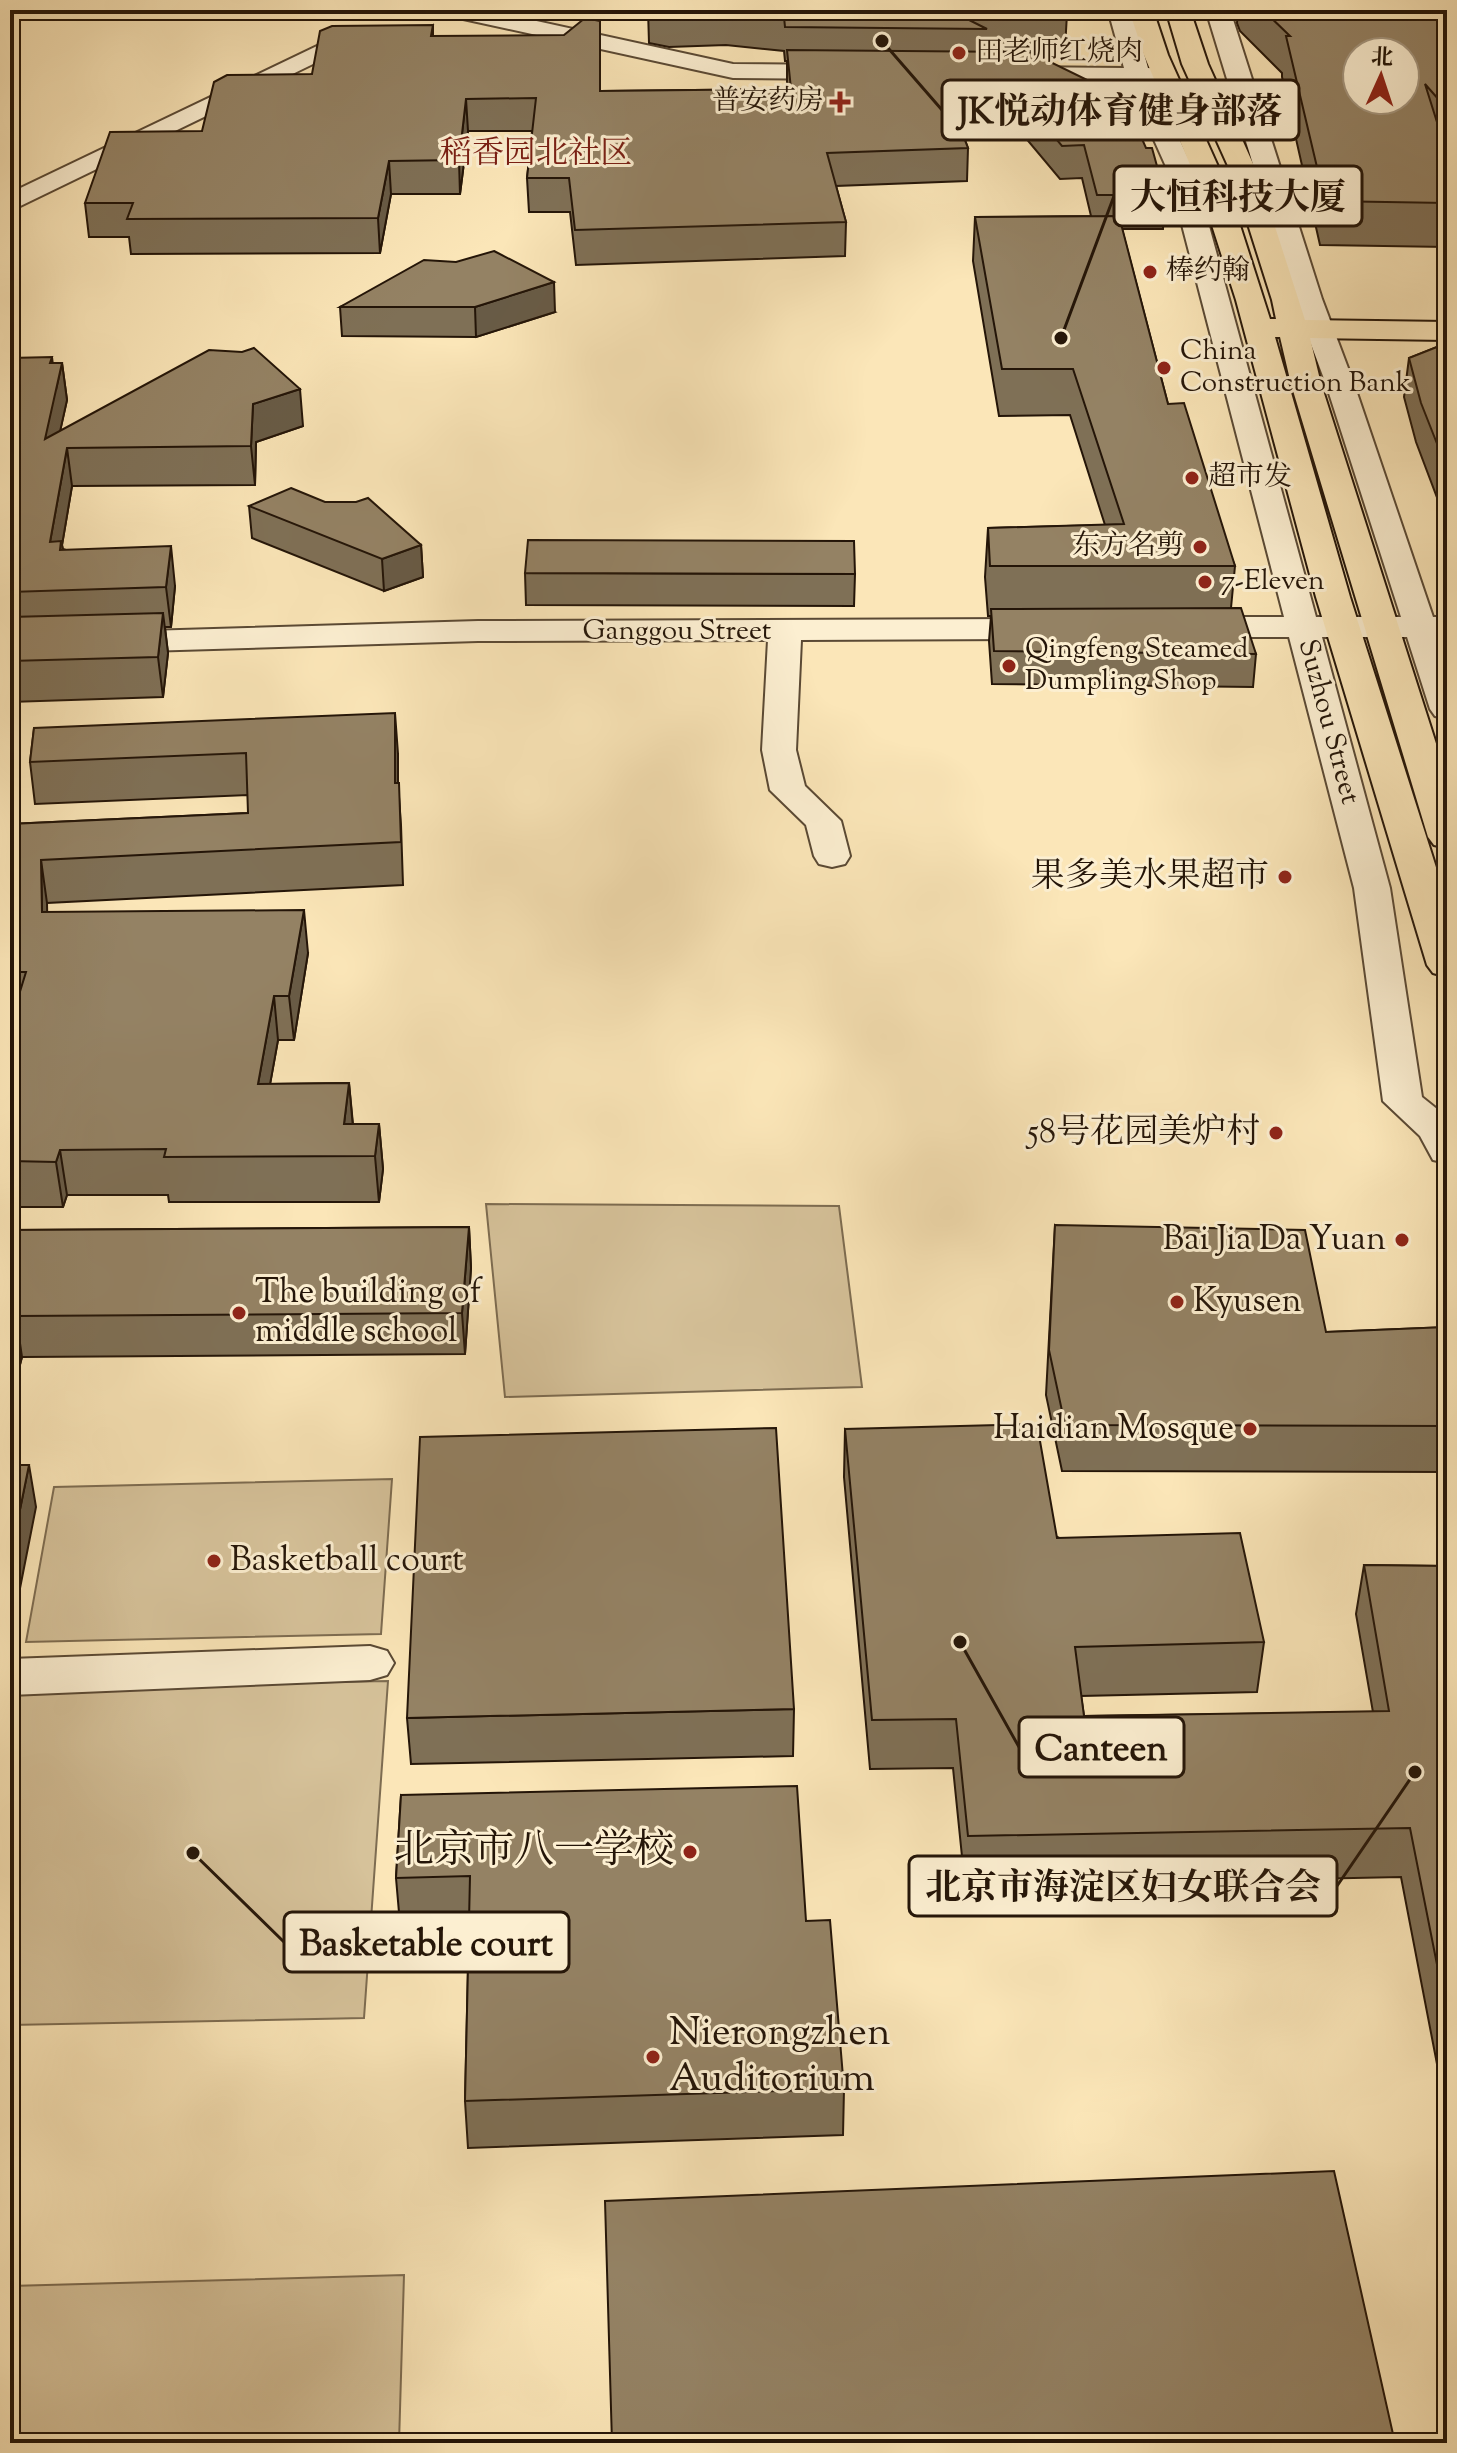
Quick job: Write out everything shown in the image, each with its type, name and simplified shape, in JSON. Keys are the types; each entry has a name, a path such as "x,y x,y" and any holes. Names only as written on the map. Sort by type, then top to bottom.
{"main road":[{"path":"1141,10 1151,75 1293,337"},
{"path":"1178,10 1195,64 1246,177 1293,337"},
{"path":"1293,337 1447,331"},
{"path":"1293,337 1447,348"},
{"name":"Suzhou Street","path":"1293,337 1344,627 1447,965"},
{"name":"Suzhou Street","path":"1293,337 1447,837"}],"street":[{"path":"454,10 733,71 858,72"},
{"name":"Suzhou Street","path":"1120,10 1151,75 1181,171 1372,888 1403,1101 1438,1130 1447,1151"},
{"name":"Suzhou Street","path":"1218,10 1293,337 1434,627 1447,709"},
{"path":"481,40 497,40 527,27"},
{"path":"10,203 342,41 388,41"},
{"path":"998,73 1151,75"},
{"path":"1164,628 1434,627"},
{"name":"Ganggou Street","path":"10,645 478,631 1069,629"},
{"path":"785,632 779,750 788,790 823,821 832,856"},
{"path":"10,1677 370,1663"}],"shaded area":[{"path":"486,1204 839,1206 862,1387 505,1397"},
{"name":"Basketball court","path":"392,1479 381,1634 26,1642 54,1487"},
{"path":"388,1681 364,2018 10,2025 10,1688"},
{"path":"404,2275 399,2443 10,2443 10,2286"}],"building":[{"path":"654,10 1063,10 1067,14 969,20 987,29 785,27 784,17 726,11 668,13"},
{"path":"1263,10 1447,10 1447,109 1425,84 1447,154 1447,203 1325,201 1286,36 1290,36"},
{"path":"585,18 600,21 600,91 791,89 787,50 1030,52 1124,98 1146,148 1152,148 1165,195 1097,195 1084,145 1062,146 1016,91 946,92 968,148 827,153 846,222 575,230 569,178 527,178 536,98 466,99 459,160 389,161 378,218 127,219 133,203 85,203 110,132 202,131 214,82 227,75 312,74 320,31 332,26 433,25 431,36 564,35"},
{"path":"1119,216 1168,404 1184,403 1235,566 990,566 988,528 1124,524 1073,369 1002,369 975,217"},
{"path":"494,251 554,282 475,307 340,307 424,260 456,262"},
{"path":"1447,343 1447,469 1421,403 1409,358"},
{"path":"254,348 300,389 253,404 251,446 67,448 50,542 61,541 60,550 171,546 166,587 10,592 10,358 52,357 50,363 62,363 45,439 209,350 242,352"},
{"path":"291,488 325,502 356,502 368,498 421,545 382,559 249,506"},
{"path":"528,540 854,541 855,574 525,573"},
{"path":"1241,608 1256,654 994,651 991,609"},
{"path":"163,613 158,657 10,661 10,617"},
{"path":"395,713 395,783 399,783 401,842 41,860 42,912 304,910 289,996 274,996 258,1084 349,1083 344,1124 379,1124 375,1156 164,1157 166,1149 60,1150 56,1162 10,1161 10,1024 26,972 10,972 10,824 248,813 246,753 30,762 34,728"},
{"path":"1055,1225 1305,1230 1326,1332 1447,1327 1447,1426 1065,1425 1049,1350"},
{"path":"469,1227 462,1313 16,1316 10,1336 10,1230"},
{"path":"1037,1424 1057,1538 1240,1533 1264,1642 1075,1647 1084,1716 1389,1711 1364,1565 1447,1566 1447,2015 1410,1828 968,1836 956,1719 872,1720 845,1429"},
{"path":"776,1428 794,1709 407,1718 420,1437"},
{"path":"10,1465 29,1465 10,1559"},
{"path":"797,1786 806,1921 830,1920 844,2089 465,2101 470,1876 396,1878 401,1795"},
{"path":"1334,2171 1395,2443 612,2443 605,2201"}],"place":[{"name":"JK悦动体育健身部落","path":"882,41"},
{"name":"田老师红烧肉","path":"959,53"},
{"name":"普安药房","path":"840,102"},
{"name":"棒约翰","path":"1150,272"},
{"name":"大恒科技大厦","path":"1061,338"},
{"name":"China Construction Bank","path":"1164,368"},
{"name":"超市发","path":"1192,478"},
{"name":"东方名剪","path":"1200,547"},
{"name":"7-Eleven","path":"1205,582"},
{"name":"Qingfeng Steamed Dumpling Shop","path":"1009,666"},
{"name":"果多美水果超市","path":"1285,877"},
{"name":"58号花园美炉村","path":"1276,1133"},
{"name":"Bai Jia Da Yuan","path":"1402,1240"},
{"name":"Kyusen","path":"1177,1302"},
{"name":"The building of middle school","path":"239,1313"},
{"name":"Haidian Mosque","path":"1250,1429"},
{"name":"Basketball court","path":"214,1561"},
{"name":"Canteen","path":"960,1642"},
{"name":"北京市海淀区妇女联合会","path":"1415,1772"},
{"name":"北京市八一学校","path":"690,1852"},
{"name":"Basketable court","path":"193,1853"},
{"name":"Nierongzhen Auditorium","path":"653,2057"}],"district":[{"name":"稻香园北社区","path":"536,155"}]}
